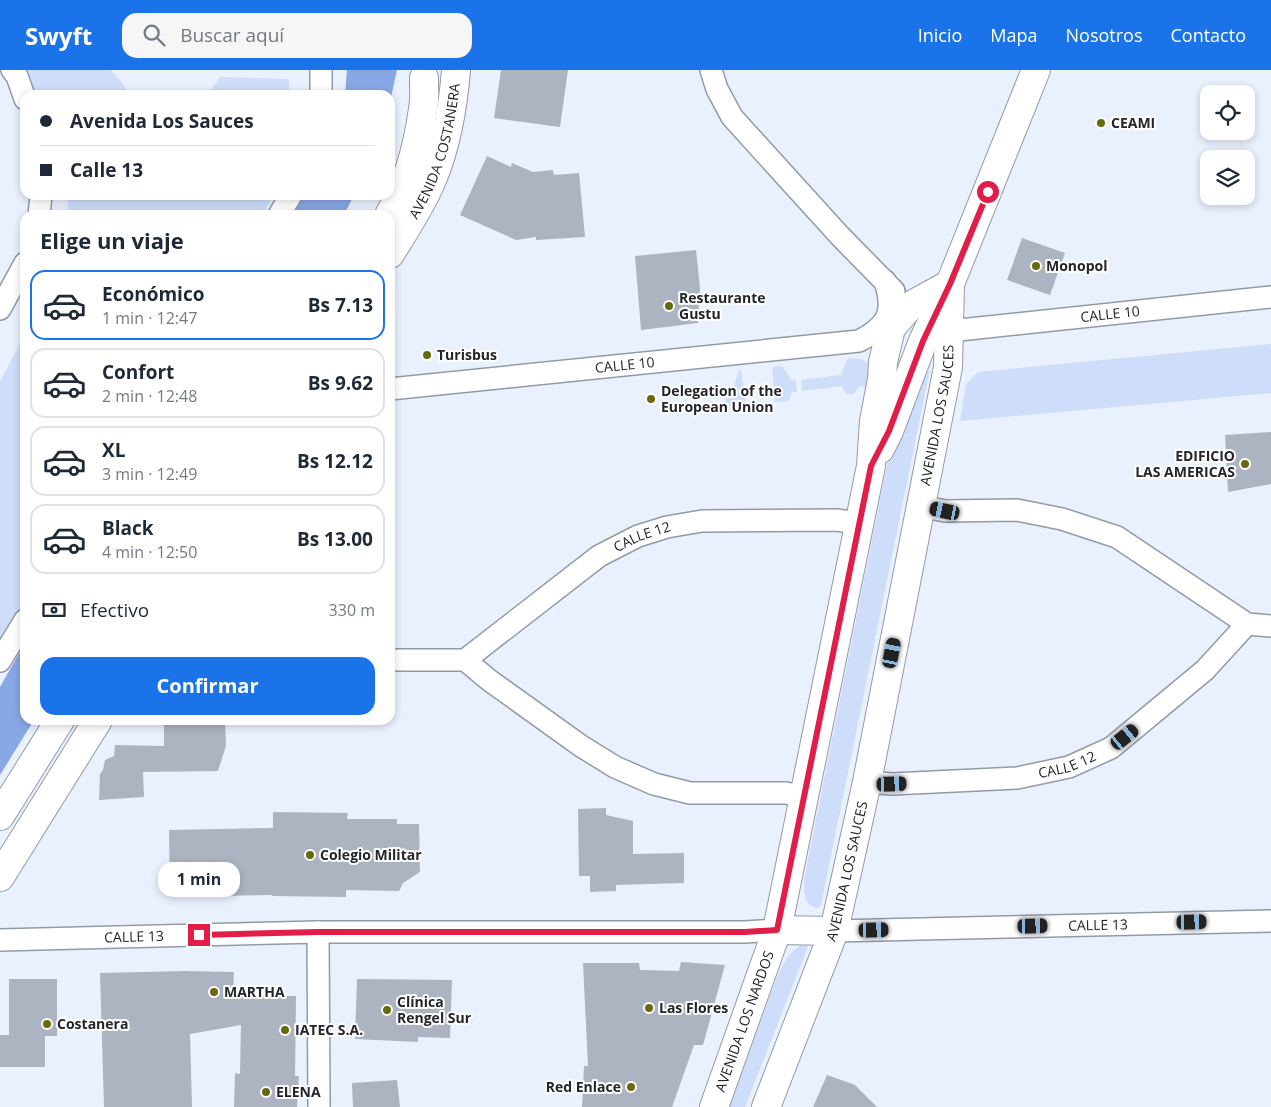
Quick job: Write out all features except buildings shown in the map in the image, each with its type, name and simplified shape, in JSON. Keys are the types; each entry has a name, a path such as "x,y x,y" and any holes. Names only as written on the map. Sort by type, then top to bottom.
{"street":[{"path":"12,70 17,76 22,90"},
{"path":"321,70 321,90"},
{"name":"AVENIDA COSTANERA","path":"395,246 422,201 440,161 453,105 456,70"},
{"path":"710,70 717,89 732,117 840,236 929,325"},
{"path":"871,466 889,431 929,325 950,284 1036,70"},
{"path":"395,162 424,74"},
{"path":"391,210 407,174 417,140 424,107 424,74"},
{"path":"0,309 20,272"},
{"path":"859,341 874,334 884,323 890,309 885,281"},
{"name":"AVENIDA LOS SAUCES","path":"766,1107 834,931 867,782 948,367 929,325 950,284"},
{"name":"CALLE 10","path":"929,325 1271,297"},
{"path":"871,466 874,421 891,328 929,325"},
{"path":"859,341 872,349 884,362"},
{"name":"CALLE 10","path":"395,388 859,341"},
{"name":"AVENIDA LOS NARDOS","path":"714,1107 777,930 871,466"},
{"path":"921,506 945,511 1017,510 1062,519 1116,537 1247,624 1271,626"},
{"name":"CALLE 12","path":"465,660 599,556 638,536 667,527 702,521 836,520 859,523"},
{"name":"CALLE 12","path":"867,782 892,784 1017,778 1069,767 1111,748 1206,670 1247,624"},
{"path":"0,662 20,628"},
{"path":"395,660 465,660 581,746 615,767 654,784 690,793 786,793 805,797"},
{"path":"0,816 57,725"},
{"path":"0,877 95,725"},
{"name":"CALLE 13","path":"834,931 1271,920"},
{"path":"777,930 834,931"},
{"name":"CALLE 13","path":"0,940 318,932 745,932 777,930"},
{"path":"318,932 319,1107"}],"shaded area":[{"path":"23,70 111,70 126,90 32,90"},
{"path":"220,77 289,79 289,90 211,90"},
{"path":"68,200 270,200 266,210 68,210"},
{"path":"20,344 20,622 0,657 0,382"},
{"path":"1271,344 1271,393 960,421 966,384 978,372"},
{"path":"848,358 861,359 870,364 869,387 859,386 854,394 846,394 842,386 802,391 801,380 841,375"},
{"path":"782,366 792,381 796,380 797,392 792,392 789,401 775,402 772,367"},
{"path":"930,369 821,905 818,908 813,907 805,898 804,880 889,455 914,389"},
{"path":"739,370 741,370 746,405 726,407 724,387 734,386"},
{"path":"801,945 807,945 808,947 745,1107 729,1107 777,977 789,955"}],"water":[{"path":"347,70 397,70 393,90 345,90"},
{"path":"296,200 352,200 346,210 292,210"},
{"path":"20,652 20,725 31,725 0,775 0,687"}],"place":[{"name":"CEAMI","path":"1101,123"},
{"name":"Monopol","path":"1036,266"},
{"name":"Restaurante Gustu","path":"669,306"},
{"name":"Turisbus","path":"427,355"},
{"name":"Delegation of the European Union","path":"651,399"},
{"name":"EDIFICIO LAS AMERICAS","path":"1245,464"},
{"name":"Colegio Militar","path":"310,855"},
{"name":"MARTHA","path":"214,992"},
{"name":"Las Flores","path":"649,1008"},
{"name":"Clínica Rengel Sur","path":"387,1010"},
{"name":"Costanera","path":"47,1024"},
{"name":"IATEC S.A.","path":"285,1030"},
{"name":"Red Enlace","path":"631,1087"},
{"name":"ELENA","path":"266,1092"}],"route":[{"path":"199,935 318,932 745,932 777,930 871,466 889,431 923,341 950,284 988,192"}]}
